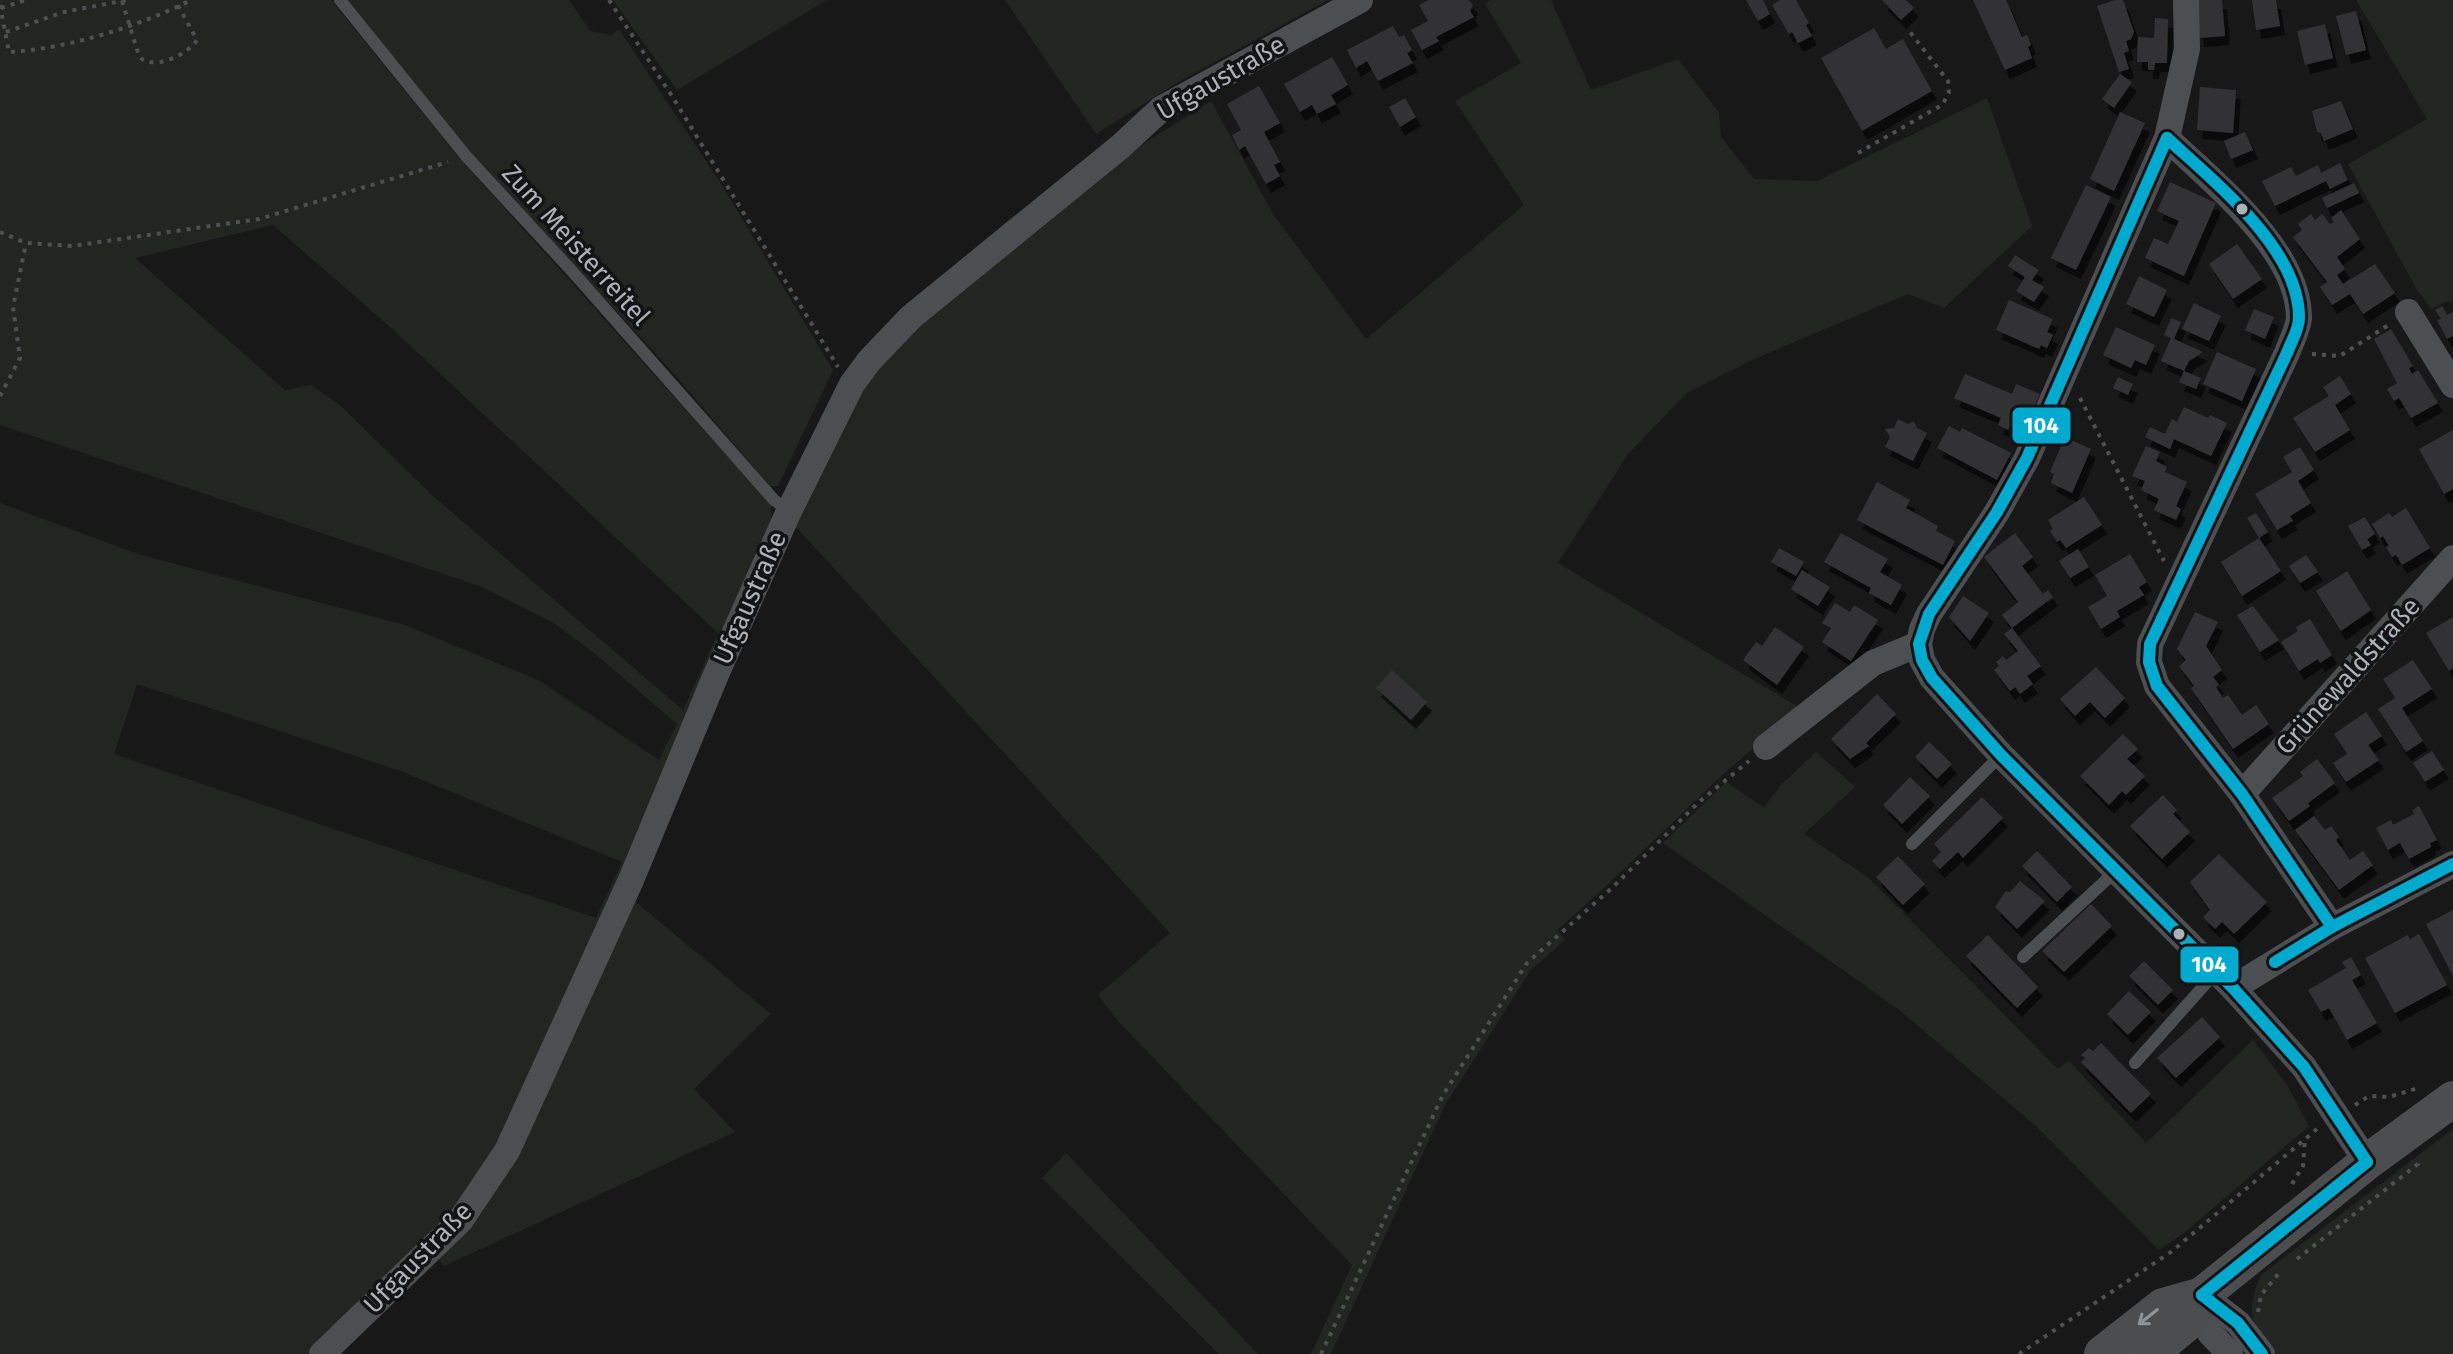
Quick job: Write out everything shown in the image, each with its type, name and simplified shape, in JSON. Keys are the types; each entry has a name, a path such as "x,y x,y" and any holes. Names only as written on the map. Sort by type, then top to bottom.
{"main road":[{"path":"2150,1354 2185,1325 2202,1295 2367,1162 2453,1099"},
{"path":"2102,1354 2163,1306 2202,1295"}],"street":[{"name":"Ufgaustraße","path":"322,1354 460,1221 507,1151 631,880 721,663 789,511 852,384 869,361 911,317 1121,146 1161,109 1360,0"},
{"path":"2186,0 2187,49 2167,138 2027,458 1997,512 1929,614 1919,644 1922,660 1932,678 2001,755 2225,980 2304,1067 2367,1162"},
{"path":"2167,138 2268,238 2295,294 2299,320 2287,353 2150,644 2149,662 2157,686 2242,794 2332,927"},
{"path":"2408,312 2453,385"},
{"name":"Grünewaldstraße","path":"2242,794 2453,558"},
{"path":"1766,747 1873,663 1919,644"},
{"path":"2225,980 2453,864"},
{"path":"2202,1295 2210,1333 2230,1354"},
{"path":"2202,1295 2238,1323 2262,1354"}],"lane":[{"name":"Zum Meisterreitel","path":"340,0 466,156 774,500 789,511"},
{"path":"1912,844 2001,755"},
{"path":"2023,957 2117,870"},
{"path":"2135,1063 2225,980"}],"path":[{"path":"26,0 0,7 9,52 35,51 151,20 191,0"},
{"path":"5,32 64,12 125,1 129,26 143,62 151,64 173,57 194,46 197,40 175,0"},
{"path":"609,0 672,96 830,356 852,384"},
{"path":"1858,153 1942,105 1949,93 1948,81 1910,32"},
{"path":"0,232 26,243 72,246 259,219 466,156"},
{"path":"0,396 20,358 13,307 26,243"},
{"path":"2287,353 2340,356 2408,312"},
{"path":"2066,371 2177,585"},
{"path":"1321,1354 1443,1095 1527,963 1613,887 1699,802 1766,747"},
{"path":"2337,1116 2369,1096 2389,1097"},
{"path":"2019,1354 2171,1252 2305,1137"}],"shaded area":[{"path":"0,0 331,0 456,154 771,505 771,524 513,1117 476,1184 425,1244 313,1354 0,1354 0,503 141,555 405,625 538,680 659,760 677,724 593,652 552,622 482,587 0,425","holes":["273,225 389,326 718,633 683,710 433,496 341,406 311,385 285,390 135,258","137,684 398,770 622,862 596,918 114,754"]},
{"path":"348,0 569,0 590,31 611,35 619,29 723,187 833,370 778,486 770,486 669,368 470,153"},
{"path":"613,0 827,0 677,90"},
{"path":"1005,0 1328,0 1180,81 1096,134"},
{"path":"1490,0 1551,0 1591,90 1678,59 1719,113 1721,137 1754,179 1817,181 1987,98 2032,226 1944,308 1908,294 1754,359 1687,393 1628,454 1558,563 1800,708 1720,777 1557,930 1565,940 1531,970 1445,1105 1331,1354 1311,1354 1352,1265 1118,1021 1098,995 1170,933 795,526 852,401 884,354 1132,151 1211,101 1273,214 1366,339 1524,205 1455,101 1521,63 1485,4"},
{"path":"2356,0 2453,0 2453,303 2448,301 2431,309 2417,290 2348,164 2427,119"},
{"path":"1816,752 1855,787 1804,834 1869,878 2058,1069 2069,1061 2146,1143 2253,1040 2287,1085 2309,1126 2184,1233 2159,1250 2036,1126 1898,1009 1663,843 1726,782 1764,807 1781,785"},
{"path":"631,898 771,1014 694,1089 735,1132 444,1266 438,1258"},
{"path":"2453,1129 2453,1354 2273,1354 2255,1325 2253,1316 2253,1298 2261,1275"},
{"path":"1066,1153 1258,1354 1219,1354 1042,1178"}],"building":[{"path":"1428,0 1469,0 1473,5 1470,11 1474,17 1436,37 1439,41 1422,50 1411,30 1428,21 1419,5"},
{"path":"1746,0 1763,0 1770,14 1758,21"},
{"path":"1780,0 1796,0 1809,23 1806,25 1812,36 1798,43 1792,32 1789,34 1772,5"},
{"path":"1882,0 1906,0 1914,8 1901,20"},
{"path":"1973,0 2006,0 2022,37 2027,35 2032,58 2005,70"},
{"path":"2123,0 2134,32 2131,39 2126,41 2129,51 2124,53 2129,69 2119,72 2097,6"},
{"path":"2196,0 2222,0 2225,36 2199,38"},
{"path":"2252,0 2276,0 2280,26 2256,30"},
{"path":"2356,11 2366,50 2346,55 2336,16"},
{"path":"2155,18 2168,19 2167,63 2155,63 2154,70 2148,70 2148,62 2137,62 2138,37 2154,38"},
{"path":"2325,24 2333,58 2305,65 2297,31"},
{"path":"1393,26 1399,37 1404,35 1412,50 1407,53 1413,63 1378,81 1367,61 1356,68 1347,50"},
{"path":"1874,28 1886,49 1903,39 1932,91 1862,131 1821,58"},
{"path":"1332,57 1348,85 1331,95 1336,104 1317,114 1312,105 1300,112 1284,84"},
{"path":"2120,74 2132,82 2114,108 2102,99"},
{"path":"1259,86 1280,123 1264,132 1280,162 1274,165 1280,176 1266,184 1245,146 1239,150 1232,135 1241,130 1227,104"},
{"path":"2200,87 2236,90 2233,133 2197,130"},
{"path":"1405,98 1416,117 1400,127 1389,107"},
{"path":"2341,101 2353,129 2324,141 2321,133 2317,132 2312,111"},
{"path":"2120,112 2145,123 2114,191 2090,179"},
{"path":"2245,132 2253,150 2231,159 2224,141"},
{"path":"2340,163 2348,180 2330,189 2326,181 2275,206 2262,181 2291,167 2296,176 2318,165 2321,173"},
{"path":"2170,182 2216,203 2184,276 2145,258 2154,238 2168,244 2179,221 2157,211"},
{"path":"2354,183 2359,193 2327,208 2322,198"},
{"path":"2086,185 2111,197 2076,270 2051,258"},
{"path":"2341,210 2360,239 2337,257 2345,269 2337,275 2343,284 2375,264 2395,293 2363,314 2350,294 2332,305 2320,287 2327,282 2293,237 2302,230 2298,224 2311,214 2315,220 2322,214 2330,224 2334,222 2331,218"},
{"path":"2237,244 2262,279 2233,299 2209,264"},
{"path":"2015,255 2039,270 2032,280 2044,287 2034,302 2016,291 2025,277 2008,266"},
{"path":"2139,276 2167,290 2154,317 2126,304"},
{"path":"2009,300 2053,319 2047,332 2053,335 2047,348 2041,345 2039,349 1996,330"},
{"path":"2194,303 2221,316 2209,341 2182,329"},
{"path":"2442,306 2447,315 2453,312 2453,336 2447,339 2435,310"},
{"path":"2254,309 2274,317 2265,339 2245,330"},
{"path":"2171,318 2181,322 2174,339 2203,352 2189,361 2184,371 2161,361 2171,338 2164,335"},
{"path":"2116,327 2155,345 2146,365 2135,360 2131,368 2103,355"},
{"path":"2391,329 2413,366 2409,368 2412,374 2418,370 2438,403 2411,418 2399,398 2394,401 2387,389 2397,383 2374,339"},
{"path":"2217,352 2256,369 2242,401 2203,384"},
{"path":"2184,371 2201,378 2196,389 2179,382"},
{"path":"1965,374 2012,394 2016,384 2040,394 2025,428 2011,423 2008,430 1998,425 2001,418 1954,398"},
{"path":"2340,376 2351,394 2335,405 2350,430 2315,452 2293,418 2329,396 2323,387"},
{"path":"2118,377 2133,384 2128,395 2113,388"},
{"path":"2184,407 2227,423 2211,456 2174,439 2170,449 2145,437 2150,427 2165,434 2172,419 2177,422"},
{"path":"1898,419 1908,424 1914,421 1917,428 1927,433 1913,461 1885,447 1890,437 1885,429 1894,428"},
{"path":"1949,426 1960,432 1962,428 2011,453 1997,480 1937,448"},
{"path":"2453,430 2453,489 2444,494 2419,449"},
{"path":"2065,437 2091,449 2072,493 2051,483 2054,474 2050,472"},
{"path":"2146,446 2160,452 2156,461 2167,467 2165,472 2187,482 2176,506 2181,509 2176,520 2154,510 2159,499 2141,490 2145,481 2132,476"},
{"path":"2300,447 2314,470 2298,481 2311,503 2290,516 2293,521 2277,530 2255,494 2292,472 2283,457"},
{"path":"1877,482 1910,500 1906,508 1938,526 1936,531 1955,541 1943,565 1857,520"},
{"path":"2084,497 2102,525 2066,548 2060,540 2057,542 2048,520"},
{"path":"2406,508 2430,548 2402,565 2396,555 2392,557 2383,536 2380,538 2372,524 2389,513 2392,517"},
{"path":"2256,513 2268,532 2259,538 2247,518"},
{"path":"2365,517 2375,534 2367,539 2371,545 2362,550 2348,526"},
{"path":"1841,533 1888,559 1880,572 1902,585 1891,605 1869,593 1871,588 1824,562"},
{"path":"2015,533 2033,557 2022,566 2043,594 2048,590 2053,597 2012,628 2002,615 2018,602 1984,557"},
{"path":"2259,538 2281,571 2242,596 2221,562"},
{"path":"1779,548 1804,562 1796,576 1771,562"},
{"path":"2078,549 2089,567 2070,578 2059,561"},
{"path":"2130,554 2147,582 2139,587 2144,595 2117,611 2120,617 2101,629 2088,607 2107,596 2095,575"},
{"path":"2306,555 2318,572 2300,583 2289,566"},
{"path":"1802,570 1830,587 1818,606 1791,589"},
{"path":"2347,571 2371,610 2341,631 2316,591"},
{"path":"1963,596 1989,613 1970,641 1949,617"},
{"path":"1835,603 1850,612 1854,605 1878,620 1851,661 1822,642 1831,628 1822,623"},
{"path":"2253,606 2279,640 2260,652 2237,615"},
{"path":"2195,612 2218,622 2206,646 2222,670 2213,677 2223,698 2228,695 2242,715 2256,705 2269,724 2233,749 2179,666 2186,660 2177,649"},
{"path":"2453,617 2453,668 2449,671 2426,633"},
{"path":"2310,619 2332,655 2320,663 2318,659 2299,671 2281,642 2298,631 2296,627"},
{"path":"1775,627 1804,647 1777,685 1743,660 1756,642 1762,646"},
{"path":"2012,628 2041,666 2027,676 2033,684 2020,694 2015,687 2010,691 1994,670 1999,666 1996,662 2003,656 2006,660 2018,651 2004,634"},
{"path":"2413,660 2432,689 2402,708 2423,741 2406,752 2378,709 2395,698 2383,679"},
{"path":"2096,667 2125,698 2105,718 2090,702 2075,716 2060,699"},
{"path":"1392,670 1427,702 1411,720 1376,688"},
{"path":"1877,694 1896,714 1866,743 1869,746 1850,759 1831,739"},
{"path":"2366,712 2382,736 2368,745 2379,760 2346,782 2333,763 2347,754 2334,734"},
{"path":"2123,734 2138,749 2127,759 2145,776 2126,795 2122,791 2109,805 2080,776"},
{"path":"1929,742 1952,764 1937,779 1915,757"},
{"path":"2432,751 2444,770 2425,782 2413,763"},
{"path":"2317,759 2335,783 2289,821 2272,798 2303,776 2300,772"},
{"path":"1910,777 1930,796 1902,824 1883,805"},
{"path":"2163,795 2177,810 2173,814 2190,832 2162,859 2130,826"},
{"path":"1982,797 2003,818 1963,858 1958,852 1940,869 1932,861 1941,852 1934,844"},
{"path":"2419,806 2437,840 2430,843 2431,847 2409,859 2400,843 2388,850 2376,828 2391,820 2393,825 2414,814 2412,810"},
{"path":"2314,816 2325,830 2331,826 2339,837 2336,840 2350,860 2363,851 2373,865 2339,890 2295,830"},
{"path":"2037,851 2072,887 2057,902 2022,866"},
{"path":"2219,854 2267,902 2234,934 2222,922 2215,929 2203,917 2210,910 2190,882"},
{"path":"1898,856 1925,884 1903,905 1876,877"},
{"path":"2020,881 2045,901 2017,929 1995,907 2006,891 2010,892"},
{"path":"2091,904 2112,926 2064,972 2042,951"},
{"path":"2453,910 2453,976 2426,924"},
{"path":"2419,934 2447,985 2395,1013 2365,958 2408,935 2410,939"},
{"path":"1988,935 2038,987 2017,1008 1966,956"},
{"path":"2351,957 2361,975 2352,980 2377,1023 2347,1040 2329,1008 2321,1012 2308,990 2346,968 2342,962"},
{"path":"2144,961 2173,990 2158,1005 2129,976"},
{"path":"2129,991 2151,1012 2128,1035 2107,1014"},
{"path":"2202,1017 2220,1037 2176,1078 2157,1058"},
{"path":"2101,1043 2151,1094 2131,1113 2081,1062 2085,1058 2081,1055 2089,1048 2093,1051"}],"transit line":[{"name":"104","path":"2167,138 2027,458 1997,512 1929,614 1919,644 1922,660 1932,678 2001,755 2233,988 2304,1067 2367,1162"},
{"name":"104","path":"2167,138 2251,218 2270,242 2296,292 2299,318 2287,353 2150,644 2149,662 2157,686 2242,794 2332,927"},
{"name":"104","path":"2275,962 2332,927 2453,864"},
{"name":"104","path":"2202,1295 2367,1162"},
{"name":"104","path":"2202,1295 2238,1323 2262,1354"}]}
